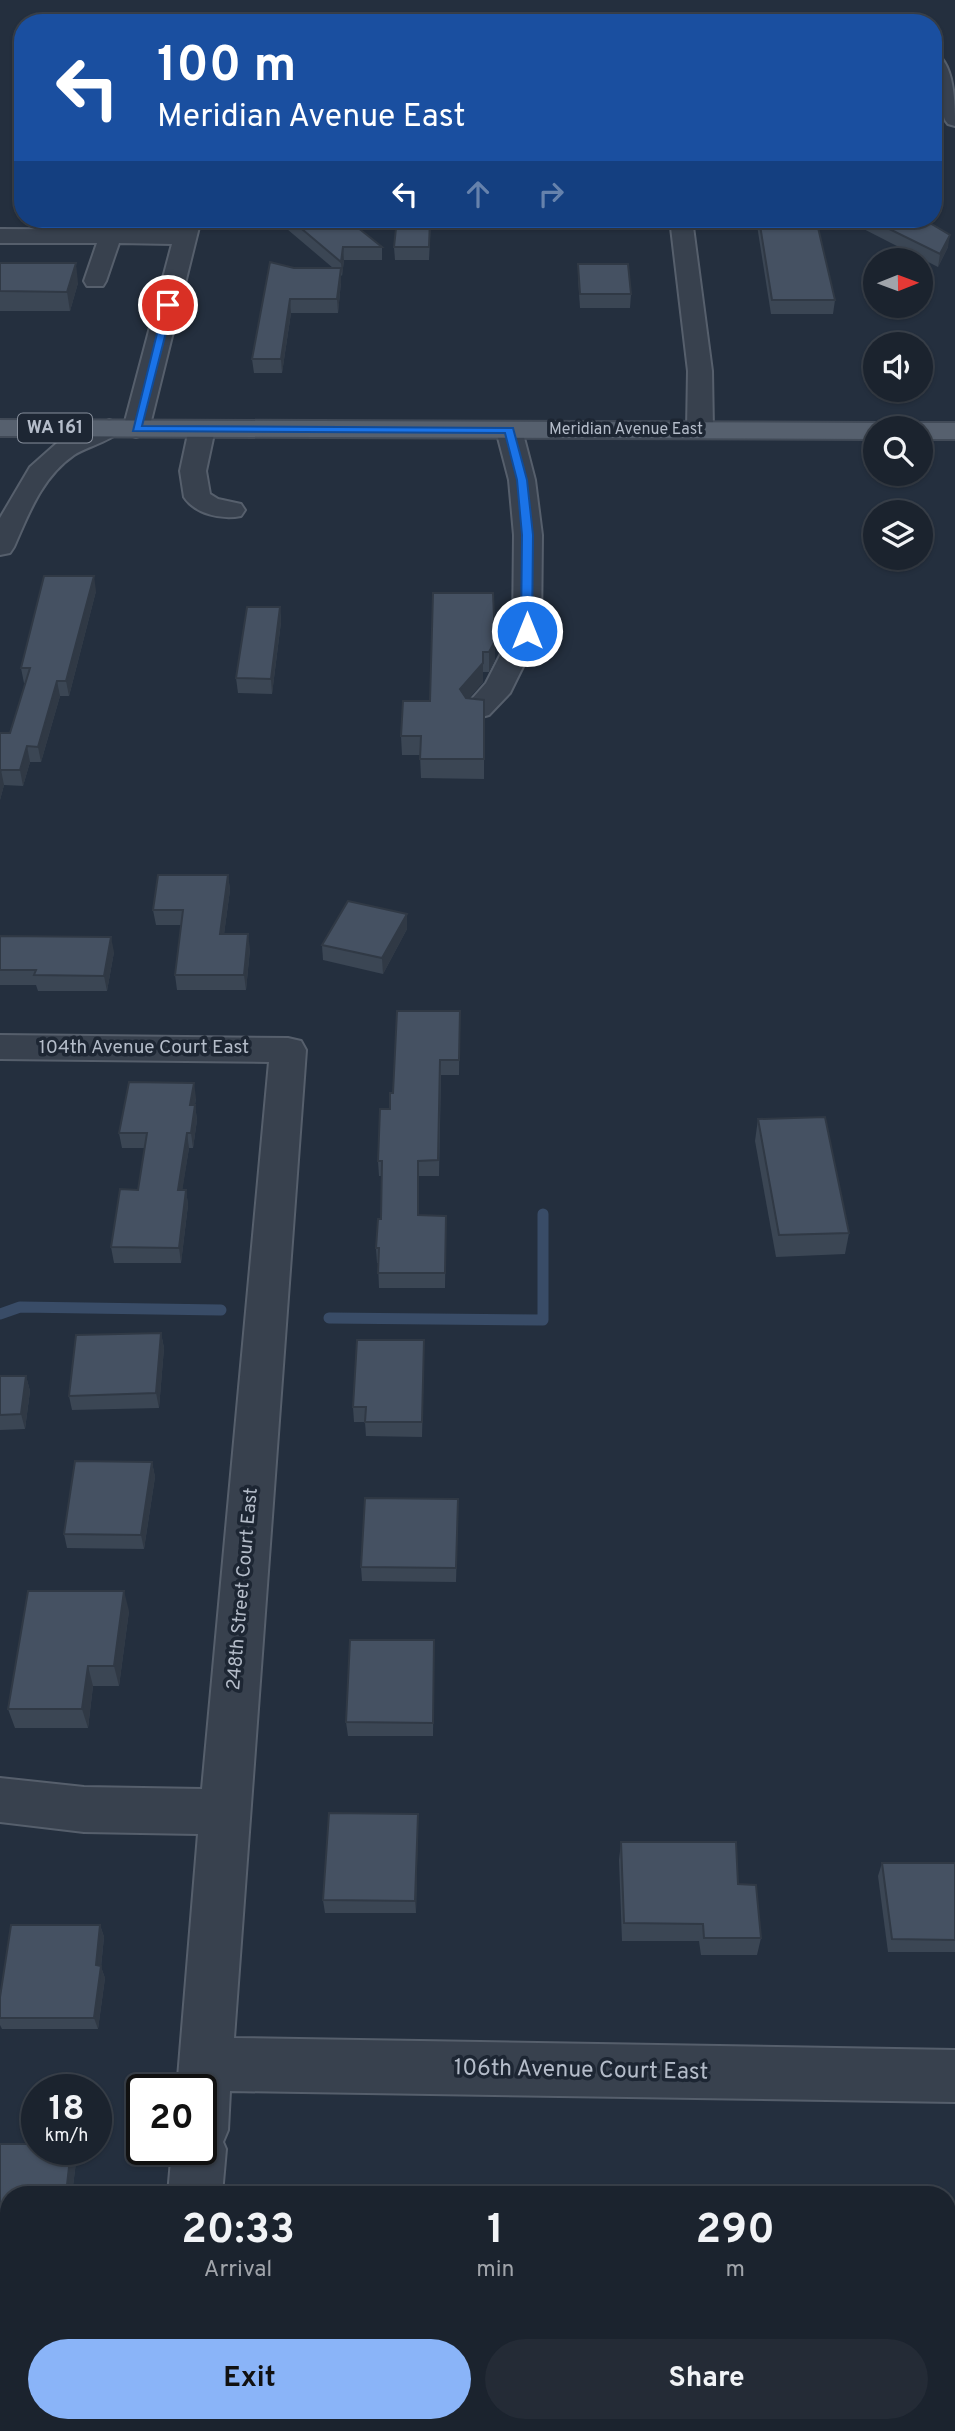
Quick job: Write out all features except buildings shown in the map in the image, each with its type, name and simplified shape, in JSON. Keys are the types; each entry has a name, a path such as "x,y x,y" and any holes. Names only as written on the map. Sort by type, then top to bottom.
{"main road":[{"name":"Meridian Avenue East","path":"0,428 863,431"},
{"path":"933,431 955,431"}],"street":[{"path":"942,84 955,120"},
{"path":"0,236 110,237 188,228 136,429"},
{"path":"682,228 701,372 701,430"},
{"path":"95,281 110,237"},
{"path":"0,547 34,476 58,452 109,428"},
{"path":"202,429 193,471 197,497 210,506 232,510"},
{"path":"478,709 499,687 527,631 527,535 522,480 509,430"},
{"name":"104th Avenue Court East","path":"0,1047 288,1050"},
{"name":"248th Street Court East","path":"207,2074 224,1812 288,1050"},
{"path":"0,1800 31,1806 102,1811 224,1812"},
{"name":"106th Avenue Court East","path":"208,2064 955,2076"},
{"path":"196,2186 198,2165"}],"waterway":[{"path":"329,1318 543,1320 543,1214"},
{"path":"0,1314 20,1307 221,1310"}],"route":[{"path":"168,305 136,429 509,430 522,480 527,535 527,631"}]}
